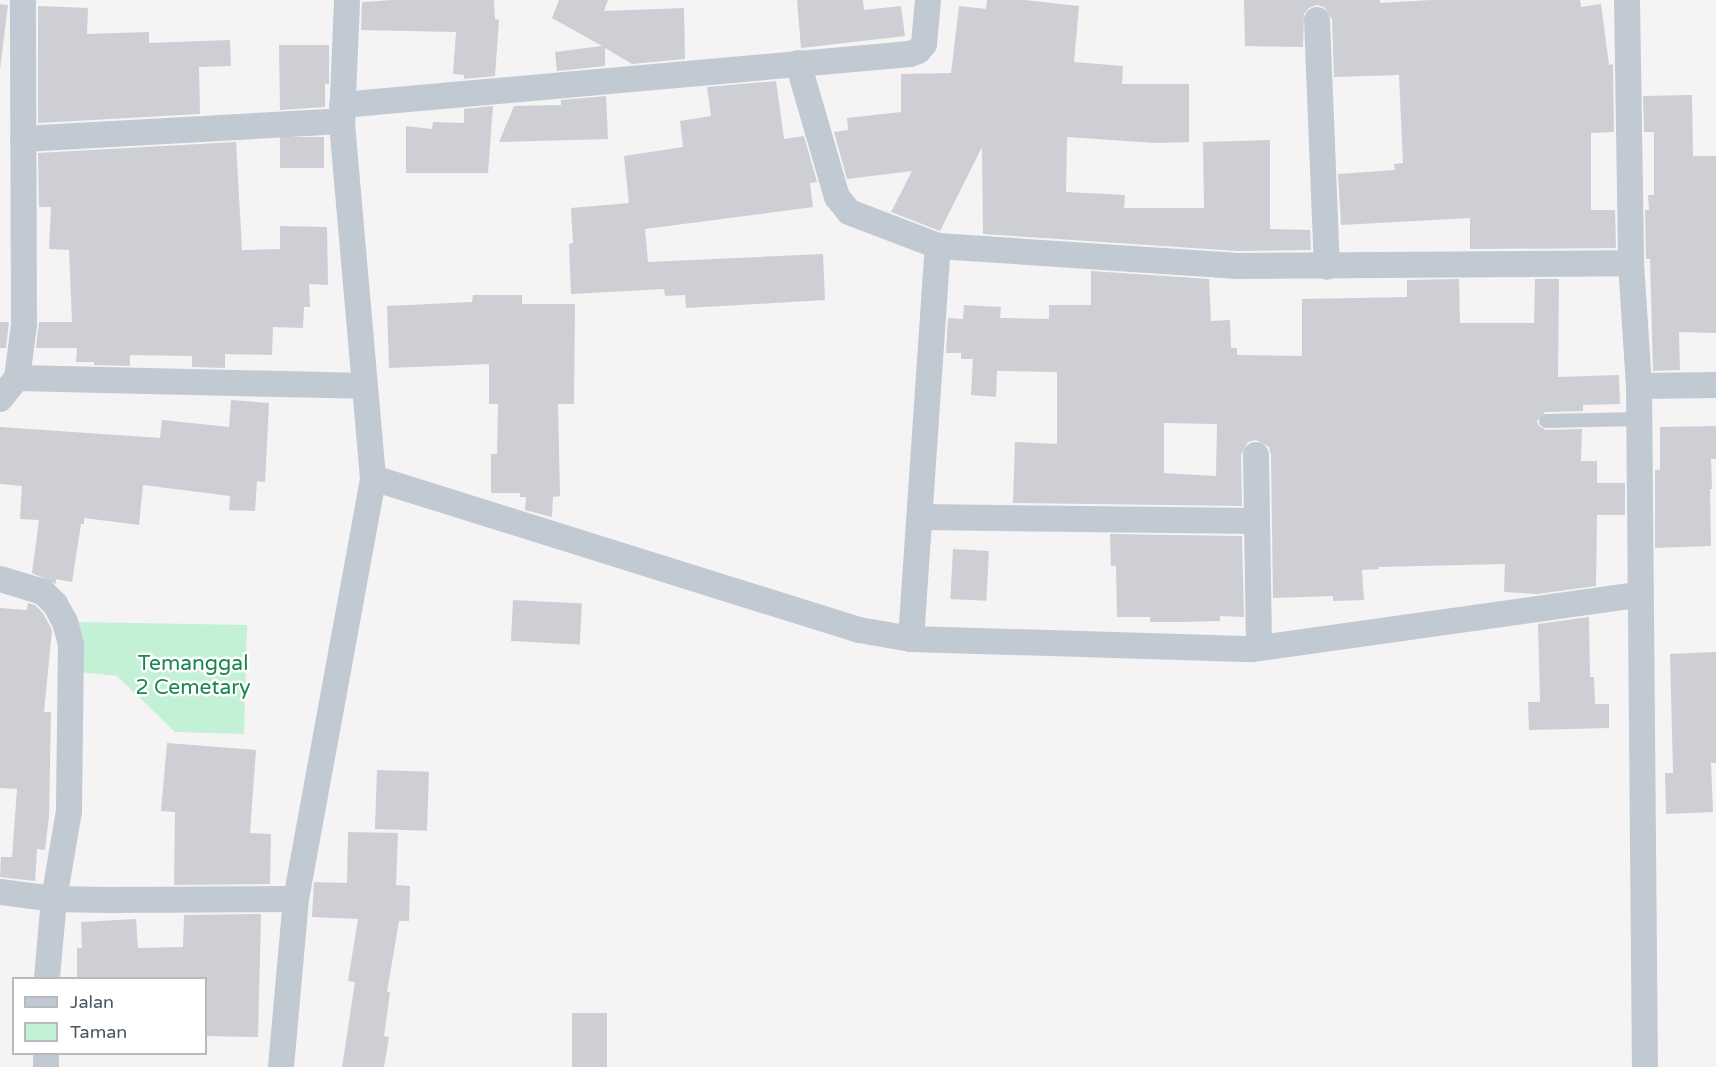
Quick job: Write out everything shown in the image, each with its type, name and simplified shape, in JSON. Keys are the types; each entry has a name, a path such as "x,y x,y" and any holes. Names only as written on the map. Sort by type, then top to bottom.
{"street":[{"path":"0,399 17,378 24,325 22,0"},
{"path":"281,1067 296,899 373,478 342,113 347,0"},
{"path":"23,139 342,113 798,63 910,54 918,51 924,44 928,0"},
{"path":"1627,0 1631,263 1639,386 1639,596 1645,1067"},
{"path":"1317,20 1327,267"},
{"path":"798,63 837,197 849,212 938,246 1238,266 1631,263"},
{"path":"911,639 938,246"},
{"path":"17,378 364,386"},
{"path":"1639,386 1716,385"},
{"path":"1256,455 1259,648"},
{"path":"373,478 859,630 911,639 1259,648 1639,596"},
{"path":"920,517 1257,521"},
{"path":"0,579 43,592 55,604 65,622 71,644 69,811 54,899 47,977"},
{"path":"0,892 54,899 296,899"}],"lane":[{"path":"1546,421 1639,420"}],"green space":[{"name":"Temanggal 2 Cemetary","path":"79,622 247,625 244,734 175,732 117,676 80,672"}],"building":[{"path":"494,0 495,19 499,20 495,76 464,79 464,75 453,74 456,32 361,30 362,2"},
{"path":"559,0 608,0 604,11 684,8 685,59 632,64 605,48 605,66 557,71 555,52 602,46 552,18"},
{"path":"797,0 863,0 864,10 901,6 905,36 801,48"},
{"path":"987,0 1024,0 1079,6 1074,62 1123,66 1122,84 1189,84 1189,142 1155,143 1067,137 1066,192 1125,195 1124,208 1204,208 1203,142 1270,140 1270,229 1310,230 1311,250 1238,251 983,234 982,147 940,231 891,212 912,171 847,179 834,132 848,130 847,118 901,112 901,74 951,73 959,6 986,9"},
{"path":"1244,0 1380,0 1380,3 1431,0 1580,0 1581,7 1601,4 1609,65 1613,64 1614,132 1591,133 1591,210 1615,210 1616,248 1470,249 1470,218 1341,225 1338,174 1395,170 1394,164 1403,163 1399,75 1334,77 1332,19 1324,7 1317,5 1309,8 1304,14 1303,47 1245,46"},
{"path":"0,4 8,5 0,70"},
{"path":"38,6 88,8 87,34 149,32 149,43 230,40 231,66 199,67 200,114 38,123"},
{"path":"279,45 329,45 329,84 325,84 325,107 280,110"},
{"path":"776,81 784,139 804,136 817,182 810,183 813,207 645,229 648,262 823,254 825,300 686,308 685,295 665,296 664,289 571,294 569,244 573,243 571,208 629,203 624,156 683,147 680,121 711,116 707,87"},
{"path":"1692,95 1693,156 1716,156 1716,333 1679,332 1680,370 1653,371 1650,259 1646,259 1645,210 1649,210 1648,195 1654,195 1654,132 1644,132 1643,96"},
{"path":"606,96 608,139 499,142 514,106 561,105 561,100"},
{"path":"493,106 488,173 406,173 406,126 432,129 433,122 464,123 464,109"},
{"path":"280,137 324,137 324,168 280,168"},
{"path":"236,142 242,250 280,249 280,226 327,227 328,285 309,284 310,307 304,307 303,328 273,327 272,355 225,354 225,368 192,367 192,356 130,355 130,366 94,365 94,362 76,362 77,348 36,348 39,322 72,322 69,250 49,249 51,207 39,207 38,153"},
{"path":"1091,271 1209,279 1211,321 1230,320 1231,348 1237,348 1237,355 1302,356 1302,299 1407,297 1407,280 1459,279 1460,323 1534,323 1535,279 1559,279 1558,377 1619,375 1620,404 1583,405 1583,411 1545,412 1537,421 1539,426 1546,430 1582,429 1581,461 1597,461 1597,483 1625,483 1625,515 1597,515 1596,586 1537,594 1504,592 1505,564 1378,567 1379,569 1362,570 1364,600 1333,601 1333,596 1273,598 1271,455 1269,447 1256,440 1248,442 1241,455 1242,506 1013,503 1015,442 1057,444 1057,372 997,371 996,397 971,395 973,359 961,359 961,353 946,353 948,318 963,319 964,305 1001,307 1000,318 1049,319 1049,305 1091,305","holes":["1164,423 1217,424 1216,476 1164,473"]},
{"path":"473,295 522,295 522,304 575,304 574,404 558,404 560,496 553,497 552,517 525,510 526,497 520,497 520,493 491,493 491,454 497,454 498,404 489,404 489,364 389,368 387,306 472,302"},
{"path":"0,322 9,322 6,348 0,348"},
{"path":"231,400 269,403 265,482 257,481 255,511 229,510 230,496 143,485 139,525 84,518 84,524 81,524 72,582 56,579 56,584 32,573 39,520 20,519 22,486 0,484 0,427 160,438 162,420 229,427"},
{"path":"1716,426 1716,459 1711,459 1711,546 1655,548 1655,470 1660,470 1660,427"},
{"path":"1110,534 1242,536 1244,617 1220,616 1220,621 1150,622 1150,617 1117,617 1116,566 1111,566"},
{"path":"953,549 989,551 986,601 950,599"},
{"path":"513,600 582,604 580,645 511,641"},
{"path":"28,603 35,605 43,613 52,630 44,712 51,712 49,816 45,850 37,849 35,881 0,877 1,857 12,857 17,789 0,788 0,608 27,610"},
{"path":"1589,617 1590,677 1594,677 1595,704 1609,704 1609,728 1529,730 1528,702 1540,702 1538,624"},
{"path":"1716,652 1716,763 1711,763 1713,812 1666,814 1665,773 1673,773 1670,654"},
{"path":"167,743 256,750 250,833 271,834 270,884 174,885 175,812 161,811"},
{"path":"377,770 429,772 427,831 375,829"},
{"path":"348,832 398,833 396,885 410,886 409,921 399,921 387,992 390,992 384,1036 389,1037 384,1067 342,1067 355,982 348,981 358,919 312,917 314,882 347,883"},
{"path":"261,914 258,1037 207,1036 207,977 77,977 77,948 82,948 81,922 136,919 138,948 183,947 184,915"},
{"path":"572,1013 607,1013 607,1067 572,1067"}]}
